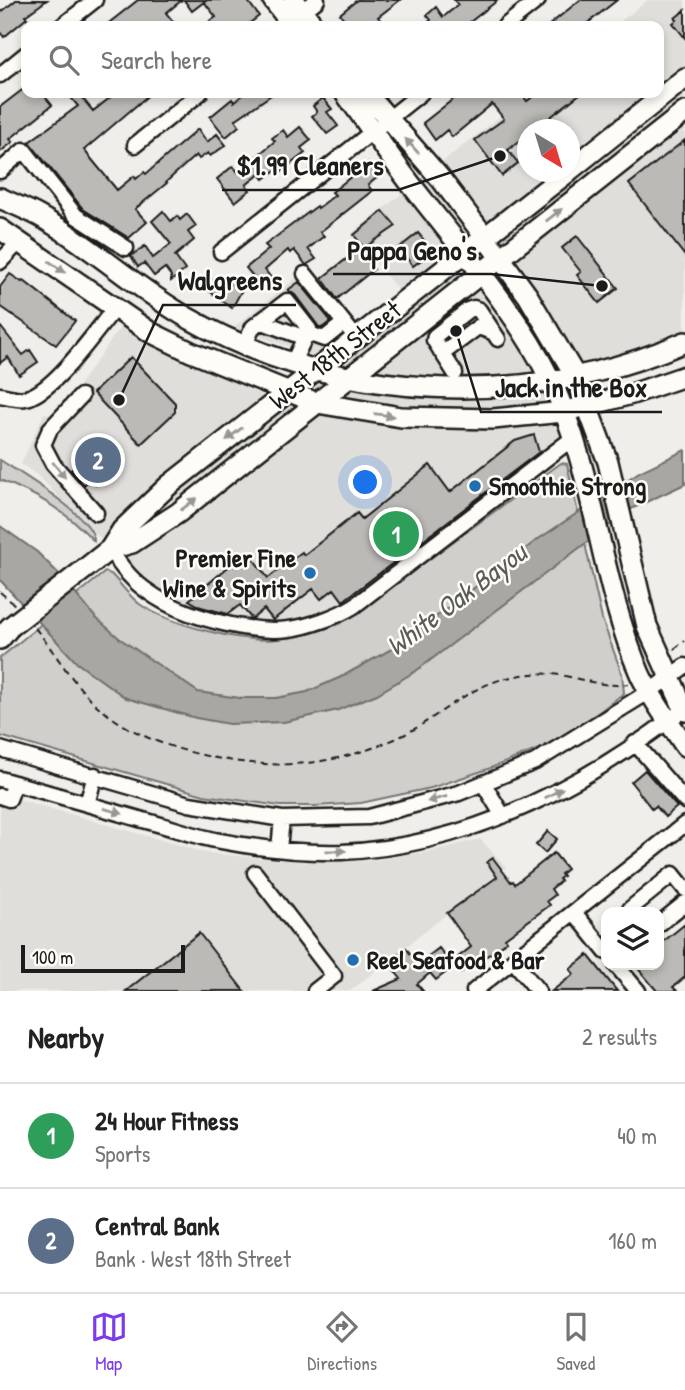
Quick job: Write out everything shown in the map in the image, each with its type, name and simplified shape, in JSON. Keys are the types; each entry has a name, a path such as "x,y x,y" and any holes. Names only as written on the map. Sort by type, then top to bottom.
{"main road":[{"path":"273,0 299,16"},
{"name":"West 18th Street","path":"664,94 685,78"},
{"path":"350,98 380,125 415,148 528,296 576,377 608,462 647,626 677,671 685,746"},
{"path":"368,98 413,186 527,339 551,382 585,474 608,574 641,675 642,687 680,712"},
{"name":"West 18th Street","path":"580,162 659,98"},
{"path":"639,114 655,136"},
{"name":"West 18th Street","path":"110,549 132,543 178,513 683,116"},
{"name":"West 18th Street","path":"7,628 110,549 122,530 168,486 555,182"},
{"path":"0,198 39,216 155,297 198,323 317,371 350,378 453,381 490,388 551,382 620,366 685,342"},
{"path":"0,229 139,324 191,352 317,403 401,417 493,419 563,412 632,394 685,376"},
{"path":"139,324 155,297"},
{"path":"450,419 453,381"}],"street":[{"path":"68,21 95,0"},
{"path":"511,21 538,0"},
{"path":"0,75 21,58"},
{"path":"135,145 194,98"},
{"path":"221,252 415,98"},
{"path":"0,171 24,150 76,216 122,246 103,259"},
{"path":"0,262 19,242"},
{"path":"305,274 357,339"},
{"path":"245,344 253,327 287,301 309,329 293,362"},
{"path":"0,395 18,399 32,396 47,386 115,308"},
{"path":"260,321 324,339 344,323"},
{"path":"453,381 441,352 478,327 495,335"},
{"path":"81,396 50,429 43,444 53,464 96,513"},
{"path":"110,549 121,567 149,593 166,602 233,626 257,630 290,629 342,613 354,606 573,438"},
{"path":"0,749 189,804 282,819 369,817 459,793 535,762 642,687 677,671"},
{"path":"0,779 213,840 279,849 340,852 389,847 452,832 530,806 588,775 680,712"},
{"path":"635,743 685,801"},
{"path":"87,804 95,775"},
{"path":"5,798 15,783"},
{"path":"483,783 503,816"},
{"path":"279,849 282,819"},
{"path":"474,991 685,824"},
{"path":"255,873 334,976 315,991"},
{"path":"632,907 673,874 685,889"},
{"path":"664,920 685,903"},
{"path":"574,912 601,946"},
{"path":"513,960 538,991"},
{"path":"620,970 638,991"}],"path":[{"path":"0,592 7,628"},
{"path":"35,628 78,687 124,726 177,749 258,766 335,759 379,746 421,725 462,696 508,677 556,675 618,686 642,687"},
{"path":"668,654 685,641"}],"shaded area":[{"path":"648,0 685,0 685,336 543,380 570,449 385,590 338,622 319,629 271,636 246,635 207,626 149,602 126,586 110,565 184,514 160,487 103,541 37,475 21,464 44,413 52,416 75,391 124,322 152,340 267,398 319,358 234,327 310,267 359,326 401,294 352,233 524,98 664,98 664,21 621,21"},
{"path":"685,450 685,484 631,509 416,671 377,694 338,710 284,722 229,724 196,718 126,698 77,663 0,580 0,526 37,552 95,617 119,638 198,692 240,698 276,698 307,692 341,677 399,645 537,540 639,472"},
{"path":"0,460 39,485 83,520 94,541 51,505 0,480"},
{"path":"561,463 567,464 602,619 622,674 624,693 582,725 539,749 431,788 361,803 280,806 204,795 0,736 0,658 105,572 111,574 141,605 188,626 263,640 302,635 341,623"},
{"path":"0,794 207,853 303,862 368,861 432,851 480,839 506,867 350,991 0,991"}],"building":[{"path":"16,0 47,0 25,16 27,18 4,37 0,32 0,13"},
{"path":"138,0 182,0 166,13 173,21 111,21"},
{"path":"184,0 247,0 259,16 252,21 210,21 216,17 204,2 192,11"},
{"path":"357,0 400,0 378,17 381,21 346,21 340,14"},
{"path":"454,0 498,0 471,21 430,21 427,15 436,7 443,17 458,5"},
{"path":"580,0 617,0 590,21 554,21"},
{"path":"685,10 685,38 673,23"},
{"path":"21,91 21,98 46,98 52,105 10,139 13,142 0,152 0,107"},
{"path":"71,98 82,98 93,111 110,98 145,98 84,150 117,190 134,176 136,179 144,172 146,174 198,129 207,142 217,134 226,145 210,156 208,153 199,159 196,155 135,209 147,222 129,238 83,209 29,142 78,106"},
{"path":"239,98 267,98 235,120 239,126 226,137 210,117 232,99 234,102"},
{"path":"323,98 332,109 327,112 338,126 327,134 312,116 317,112 313,106"},
{"path":"455,98 525,98 527,101 531,98 575,98 548,119 517,119 517,143 508,150 517,164 502,176 475,140 504,119 492,104 452,137 447,130 435,140 423,123"},
{"path":"300,127 311,140 301,148 305,153 279,173 276,170 264,179 260,174 246,185 250,190 235,202 217,179 233,166 238,172 275,141 272,138 283,130 288,137"},
{"path":"685,140 685,256 629,184"},
{"path":"368,163 379,176 368,185 372,191 320,232 324,236 308,249 316,259 306,265 294,250 290,253 288,250 265,270 272,279 262,287 246,268 269,249 265,245 335,195 332,192"},
{"path":"163,211 171,221 177,216 180,220 187,214 196,226 188,232 194,240 175,256 185,270 171,281 165,268 154,276 144,263 138,267 131,256 145,246 153,258 171,244 152,221"},
{"path":"383,211 396,226 364,248 354,235"},
{"path":"418,233 433,251 413,266 399,248"},
{"path":"577,236 618,288 599,303 577,275 581,272 562,248"},
{"path":"358,250 374,269 337,299 322,278"},
{"path":"10,274 24,281 75,321 56,345 0,306 0,287"},
{"path":"214,279 224,285 226,281 242,290 232,308 208,290"},
{"path":"299,282 331,321 322,328 288,290"},
{"path":"0,326 23,355 30,350 38,362 19,375 8,357 0,363"},
{"path":"131,357 175,403 175,412 141,444 93,393"},
{"path":"534,435 539,452 343,601 334,589 321,599 313,589 273,620 264,609 252,619 240,605 228,614 201,607 189,600 247,551 268,578 302,552 304,555 357,513 362,519 430,465 450,492 515,441"},
{"path":"98,441 118,456 117,470 96,485 90,479 84,485 71,470"},
{"path":"645,770 677,807 665,817 656,806 652,809 631,782"},
{"path":"548,831 557,839 545,853 536,845"},
{"path":"554,853 567,869 561,874 561,881 551,889 555,895 547,901 550,905 505,938 507,941 498,948 460,973 452,962 471,947 447,913 497,877 487,862 493,858 515,884"},
{"path":"685,924 685,977 673,987 677,991 657,991 639,970 664,970 664,941"},
{"path":"199,933 244,991 126,991"},
{"path":"406,948 418,964 439,948 453,967 436,980 430,973 417,984 423,991 373,991 401,979 388,962"},
{"path":"588,955 617,991 552,991 574,974 570,969"}],"place":[{"name":"$1.99 Cleaners","path":"500,156"},
{"name":"Pappa Geno's","path":"602,286"},
{"name":"Jack in the Box","path":"456,331"},
{"name":"Walgreens","path":"119,400"},
{"name":"Central Bank","path":"98,460"},
{"name":"Smoothie Strong","path":"475,486"},
{"name":"24 Hour Fitness","path":"396,534"},
{"name":"Premier Fine Wine & Spirits","path":"310,573"},
{"name":"Reel Seafood & Bar","path":"353,960"}],"water label":[{"name":"White Oak Bayou","path":"456,599"}]}
